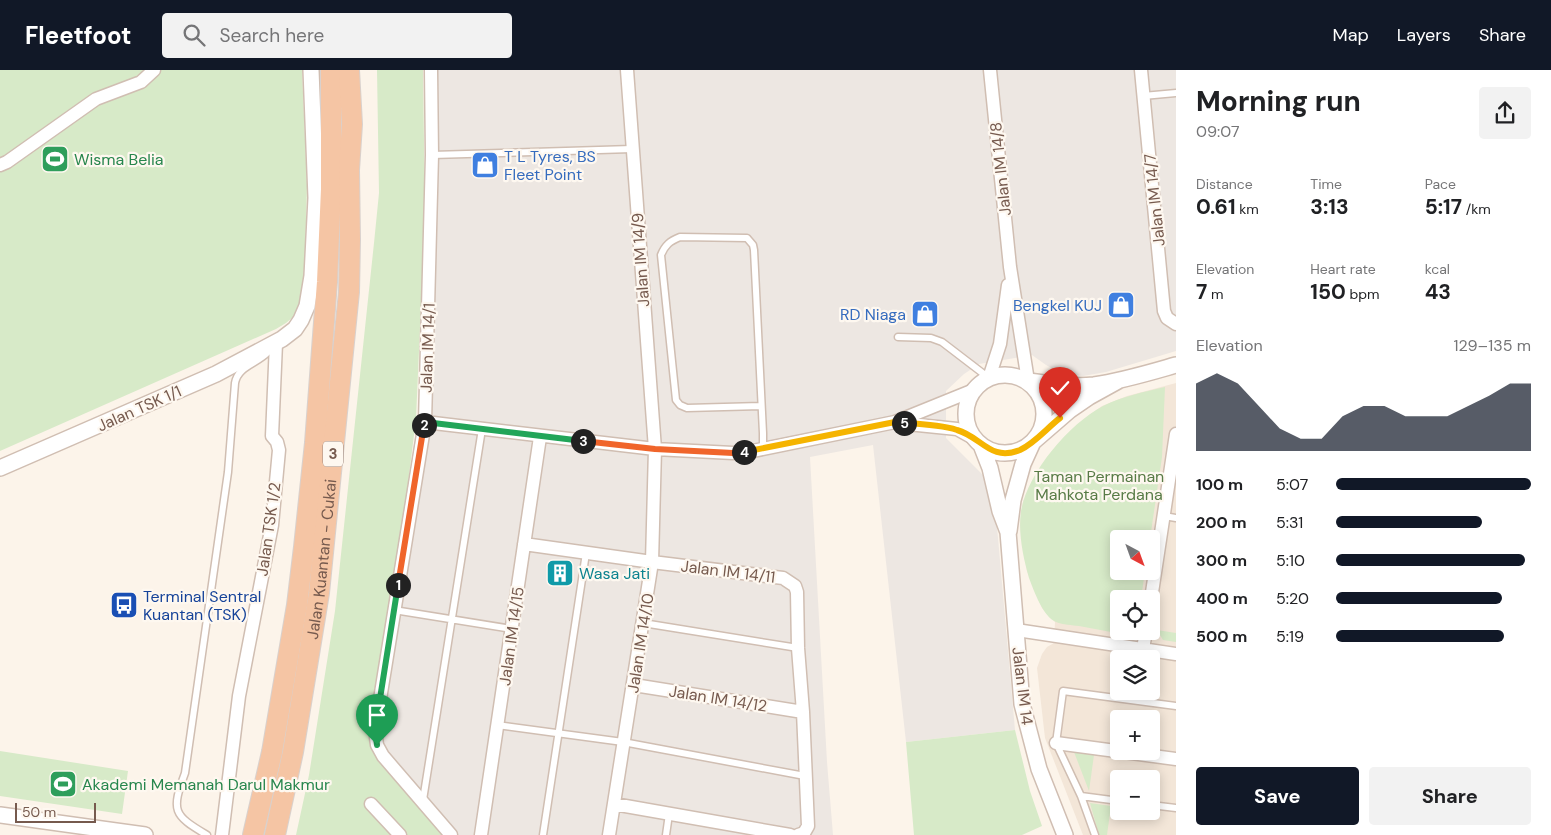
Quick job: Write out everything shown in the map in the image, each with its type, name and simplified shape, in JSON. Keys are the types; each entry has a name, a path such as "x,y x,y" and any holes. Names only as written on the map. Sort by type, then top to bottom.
{"highway":[{"name":"Jalan Kuantan - Cukai","path":"253,835 275,732 297,605 315,443 327,282 331,189 330,70"},
{"name":"Jalan Kuantan - Cukai","path":"275,835 293,752 319,593 333,459 349,292 349,170 352,124 350,70"}],"street":[{"path":"0,165 8,162 96,99 141,82 154,70"},
{"name":"Jalan TSK 1/1","path":"0,468 216,374 282,340 295,329 307,306 310,292 316,198 311,70"},
{"name":"Jalan IM 14/1","path":"431,70 432,155 425,422 375,730 377,745 384,756 450,835"},
{"name":"Jalan IM 14/9","path":"626,70 655,449"},
{"name":"Jalan IM 14/8","path":"990,70 1010,267 1028,381"},
{"name":"Jalan IM 14/7","path":"1141,70 1164,311 1167,318 1176,324"},
{"name":"Jalan IM 14/8","path":"988,378 1000,344 1010,267"},
{"name":"Jalan TSK 1/2","path":"222,835 239,696 272,525 278,450 272,436 276,343"},
{"path":"425,422 655,449 733,453 895,422 974,390 988,378 1006,374 1028,381 1071,386 1118,381 1176,365"},
{"path":"1008,532 1012,500 1018,478 1033,442 1043,426 1044,406 1041,396 1028,381"},
{"path":"895,422 957,430 988,449 1003,453 1019,450 1033,442 1070,410 1118,381"},
{"path":"974,390 970,397 966,414 967,423 990,468 1000,511 1008,532"},
{"path":"1153,590 1170,517 1176,434"},
{"name":"Jalan IM 14/15","path":"481,835 540,436"},
{"name":"Jalan IM 14/10","path":"609,835 652,562 655,449"},
{"name":"Jalan IM 14","path":"1008,532 1020,691 1025,719 1039,770 1065,835"},
{"name":"Jalan IM 14/11","path":"524,544 783,578 790,581 797,592 798,648 808,826 804,833 798,835"},
{"path":"1016,630 1176,654"},
{"path":"1143,649 1144,640"},
{"name":"Jalan IM 14/12","path":"634,685 803,712"},
{"path":"1056,743 1176,759"},
{"path":"371,804 400,835"},
{"path":"614,804 670,814 728,829 790,835"},
{"path":"0,815 145,835"}],"lane":[{"path":"1143,96 1176,93"},
{"path":"432,155 632,149"},
{"path":"761,406 686,408 676,400 661,255 664,247 671,241 680,237 747,238 753,245 761,406 763,448"},
{"path":"898,337 931,338 942,342 988,378"},
{"path":"207,835 191,826 182,818 176,809 176,798 185,773 225,498 234,383 243,369 263,358 276,343"},
{"path":"422,802 482,429"},
{"path":"543,835 586,553"},
{"path":"394,610 512,629"},
{"path":"643,623 798,648"},
{"path":"1095,835 1081,796 1056,743 1063,691 1176,706"},
{"path":"497,725 623,742 805,776"},
{"path":"1081,796 1110,800"},
{"path":"1160,806 1176,808"},
{"path":"666,835 670,814"}],"shaded area":[{"path":"432,70 1176,70 1176,351 1106,372 1083,376 1059,372 1032,355 979,364 964,374 946,391 946,438 985,477 995,504 1015,730 906,742 873,445 810,457 827,762 833,835 451,835 383,756 375,730 425,422"},
{"path":"1176,383 1176,835 1083,835 1045,738 1037,668 1042,654 1047,647 1054,643 1055,622 1042,608 1027,571 1020,525 1023,501 1044,462 1057,445 1102,406 1127,396"}],"green space":[{"path":"0,70 302,70 307,186 304,291 299,308 293,317 276,329 0,451"},
{"path":"377,70 423,70 425,213 416,419 396,579 370,732 443,835 296,835 309,775 335,611 374,243 379,193"},
{"name":"Taman Permainan Mahkota Perdana","path":"1165,387 1162,457 1151,530 1110,530 1110,580 1144,580 1142,590 1110,590 1110,632 1056,622 1047,615 1029,578 1020,528 1021,511 1025,496 1041,465 1064,437 1090,414 1103,406"},
{"path":"1160,630 1176,633 1176,642 1163,640"},
{"path":"1015,730 1030,791 1042,826 1022,835 914,835 906,742"},
{"name":"Akademi Memanah Darul Makmur","path":"0,751 128,771 122,814 0,796"},
{"path":"1074,752 1094,755 1089,791"},
{"path":"1090,803 1110,806 1107,835 1099,835"}],"place":[{"name":"Wisma Belia","path":"55,159"},
{"name":"T L Tyres, BS Fleet Point","path":"485,165"},
{"name":"Bengkel KUJ","path":"1121,305"},
{"name":"RD Niaga","path":"925,314"},
{"name":"Wasa Jati","path":"560,573"},
{"name":"Terminal Sentral Kuantan (TSK)","path":"124,605"},
{"name":"Akademi Memanah Darul Makmur","path":"63,784"}],"route":[{"path":"377,745 375,730 425,422 655,449 733,453 748,452 895,422 957,430 975,439 988,449 1003,453 1026,447 1060,418"}]}
